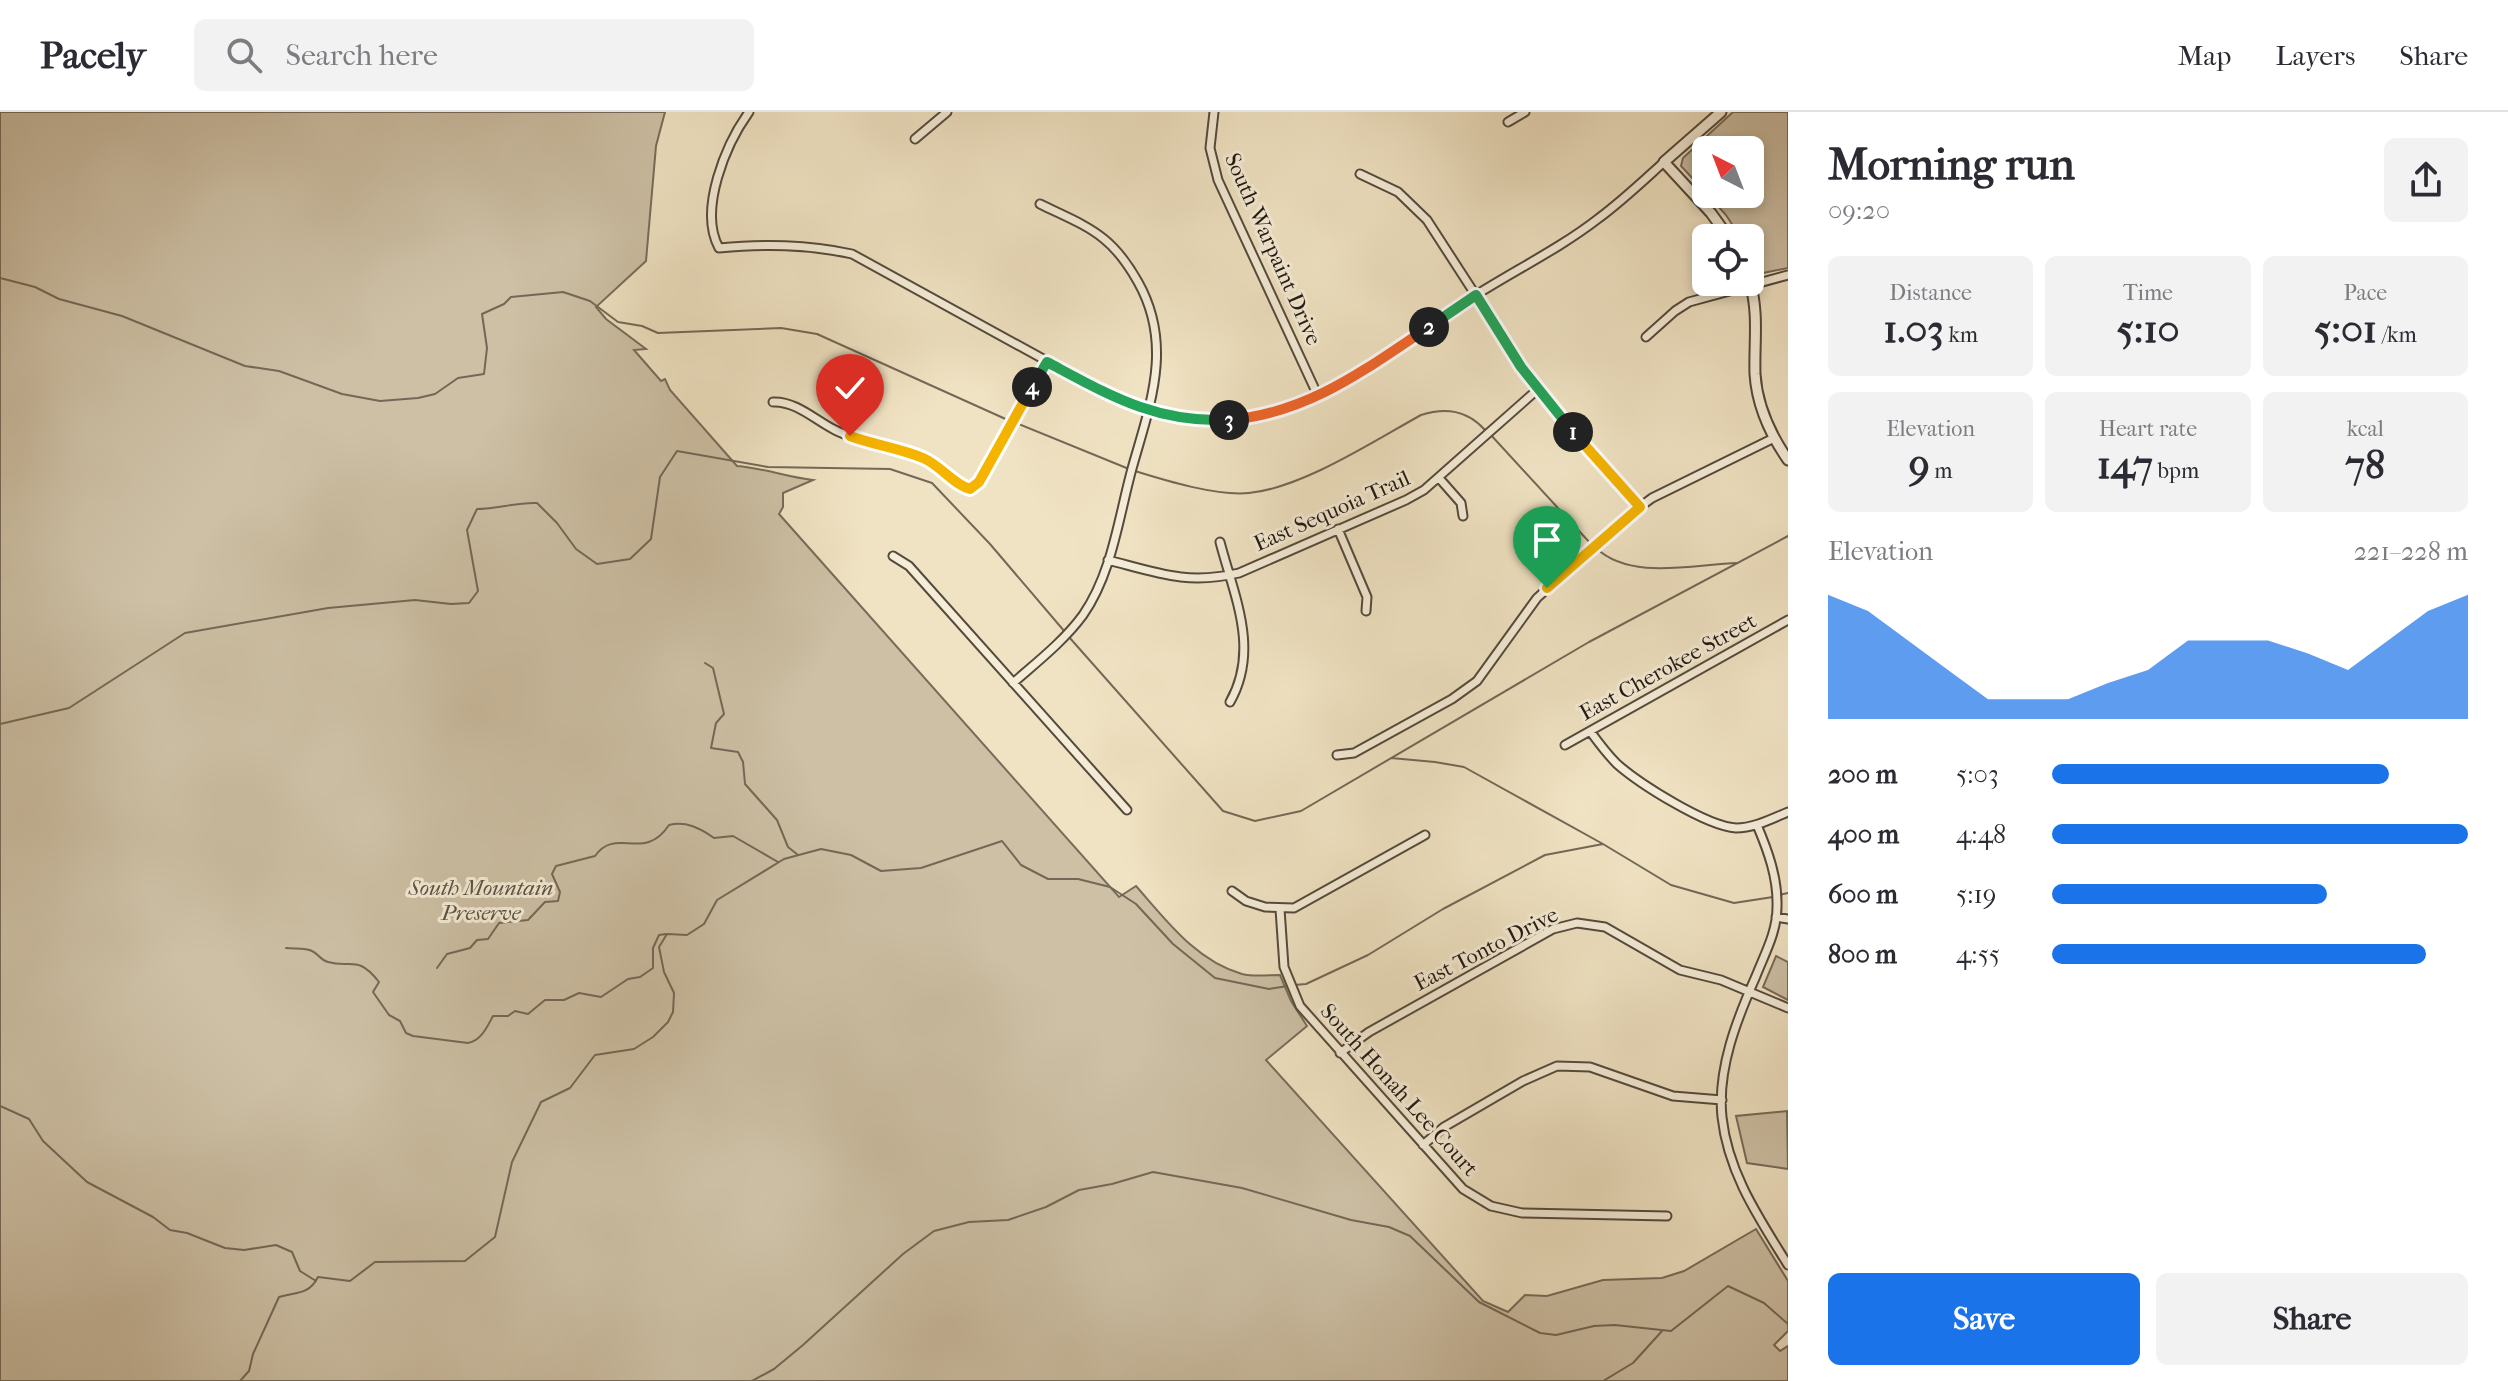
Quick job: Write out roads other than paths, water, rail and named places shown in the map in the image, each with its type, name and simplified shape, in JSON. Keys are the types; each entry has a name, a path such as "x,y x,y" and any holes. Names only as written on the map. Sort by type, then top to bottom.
{"street":[{"path":"749,112 726,152 715,192 713,238 719,248 763,244 811,245 852,254 1116,399 1148,412 1188,419 1253,418 1299,406 1336,388 1598,219 1721,112"},
{"path":"915,139 947,112"},
{"name":"South Warpaint Drive","path":"1214,112 1210,148 1218,180 1318,396"},
{"path":"1508,122 1525,112"},
{"path":"1664,162 1719,224"},
{"path":"1360,174 1398,192 1427,220 1537,390 1640,507"},
{"path":"1013,683 1072,628 1095,595 1108,560 1157,369 1157,331 1145,295 1128,263 1105,239 1040,204"},
{"path":"1764,281 1788,275"},
{"path":"1646,337 1675,311 1689,302 1709,296"},
{"path":"1752,296 1757,329 1757,395 1774,438 1788,460"},
{"path":"773,402 791,404 850,436 923,458 939,466 967,489 979,482 1047,362"},
{"name":"East Sequoia Trail","path":"1108,560 1177,579 1229,576 1406,500 1439,478 1537,390"},
{"path":"1337,755 1354,753 1466,690 1494,660 1537,598 1640,507 1652,498 1774,438"},
{"path":"1439,478 1461,503 1463,516"},
{"path":"1338,529 1367,597 1366,611"},
{"path":"1220,542 1245,637 1242,675 1230,702"},
{"path":"893,556 909,566 1127,810"},
{"name":"East Cherokee Street","path":"1565,745 1788,620"},
{"path":"1590,731 1619,766 1702,818 1721,826 1739,828 1757,825 1788,812"},
{"path":"1757,825 1776,884 1778,906 1774,933 1749,991 1726,1058 1722,1100 1727,1144 1739,1183 1788,1265"},
{"path":"1232,891 1246,901 1280,909 1294,908 1425,835"},
{"name":"South Honah Lee Court","path":"1280,909 1288,981 1307,1016 1463,1189 1491,1206 1522,1213 1667,1216"},
{"path":"1776,917 1788,919"},
{"name":"East Tonto Drive","path":"1340,1053 1369,1032 1553,929 1577,923 1605,927 1680,970 1721,980 1788,1008"},
{"path":"1423,1145 1444,1127 1523,1081 1557,1066 1590,1067 1673,1096 1722,1100"}],"waterway":[{"path":"0,278 35,287 59,299 122,316 245,366 279,371 342,394 380,401 435,394 458,378 484,374 487,348 482,314 504,304 511,297 563,292 590,301 618,322 642,326 658,333 781,328 817,334 1010,421"},
{"path":"1135,471 1207,490 1249,493 1314,473 1421,415 1456,412 1471,418 1485,430"},
{"path":"1016,423 1129,469"},
{"path":"1490,434 1591,544"},
{"path":"0,724 69,708 185,633 328,608 415,600 469,603 478,591 467,530 477,509 537,503 576,549 597,564 630,559 651,539 660,477 677,451 768,467 890,469 932,483 990,544 1065,632"},
{"path":"1069,637 1223,811 1255,821 1301,811 1589,642 1788,536"},
{"path":"1596,548 1610,558 1645,568 1737,563"},
{"path":"705,663 713,668 724,714 716,723 711,748 738,752 743,762 745,784 777,820 788,847 798,855"},
{"path":"1391,758 1464,767 1671,885 1734,903 1773,897"},
{"path":"437,968 447,954 470,948 477,940 488,939 499,923 528,920 545,902 558,901 560,892 552,874 556,866 595,856 612,844 650,842 669,825 693,826 714,838 733,836 778,862"},
{"path":"240,1381 249,1371 253,1354 279,1297 306,1290 318,1277 350,1281 375,1262 465,1261 495,1237 512,1162 541,1102 570,1088 595,1055 634,1049 653,1037 668,1022 673,1012 674,993 664,972 659,947 667,934 687,935 704,924 717,900 784,859 821,849 851,855 881,871 921,868 1002,841 1021,865 1048,879 1078,879 1110,887 1136,904 1173,944 1215,978 1269,989 1288,986"},
{"path":"1294,985 1306,984 1368,955 1443,909 1545,855 1603,844"},
{"path":"1779,895 1788,893"},
{"path":"286,948 309,950 328,962 365,968 379,982 373,992 389,1015 400,1021 406,1033 468,1043 480,1036 493,1016 508,1016 515,1011 528,1014 545,1000 564,1000 579,993 601,997 628,979 640,977 653,968 653,948 659,935 666,934"},
{"path":"0,1106 29,1119 43,1141 87,1182 153,1217 170,1230 187,1233 225,1248 244,1250 276,1245 292,1252 300,1271 316,1281"},
{"path":"752,1381 774,1369 903,1254 934,1231 969,1222 1008,1220 1046,1207 1079,1190 1153,1172 1242,1188 1351,1220 1389,1227 1410,1236 1479,1302 1540,1333 1556,1335 1594,1326 1615,1325 1671,1331 1728,1286 1764,1303 1788,1324"},
{"path":"1603,1381 1633,1363 1662,1331"}],"park label":[{"name":"South Mountain Preserve","path":"481,900"}]}
